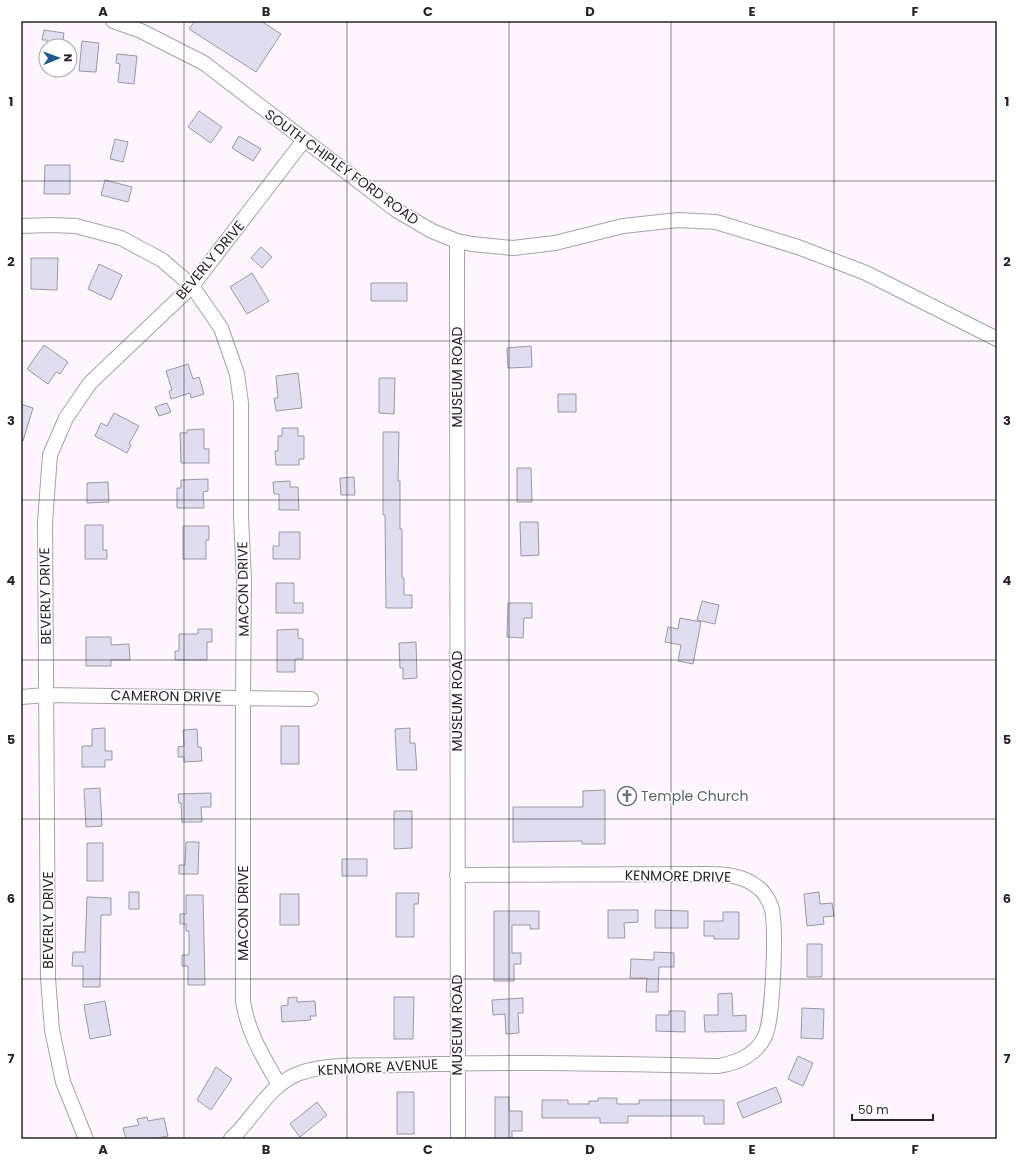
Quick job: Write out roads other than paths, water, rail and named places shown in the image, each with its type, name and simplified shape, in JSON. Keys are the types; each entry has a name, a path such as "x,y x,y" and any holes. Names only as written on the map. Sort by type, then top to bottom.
{"street":[{"name":"SOUTH CHIPLEY FORD ROAD","path":"113,21 141,31 204,64 396,210 432,231 457,241 513,248 555,243 622,226 678,220 716,222 798,248 866,273 997,339"},
{"name":"BEVERLY DRIVE","path":"86,1139 63,1082 52,1030 48,978 45,522 50,455 66,418 90,383 192,286 304,140"},
{"name":"MACON DRIVE","path":"21,226 76,226 121,238 162,260 192,286 221,328 237,374 241,403 241,518 244,580 244,1001 246,1020 253,1037 279,1085"},
{"name":"MUSEUM ROAD","path":"457,241 458,1139"},
{"name":"CAMERON DRIVE","path":"21,697 46,695 311,699"},
{"name":"KENMORE DRIVE","path":"457,874 725,874 744,878 760,889 771,906 774,923 770,1017 766,1036 754,1052 738,1062 719,1066 457,1063"},
{"name":"KENMORE AVENUE","path":"231,1139 243,1128 279,1085 299,1073 322,1068 457,1063"}],"place":[{"name":"Temple Church","path":"627,796"}]}
